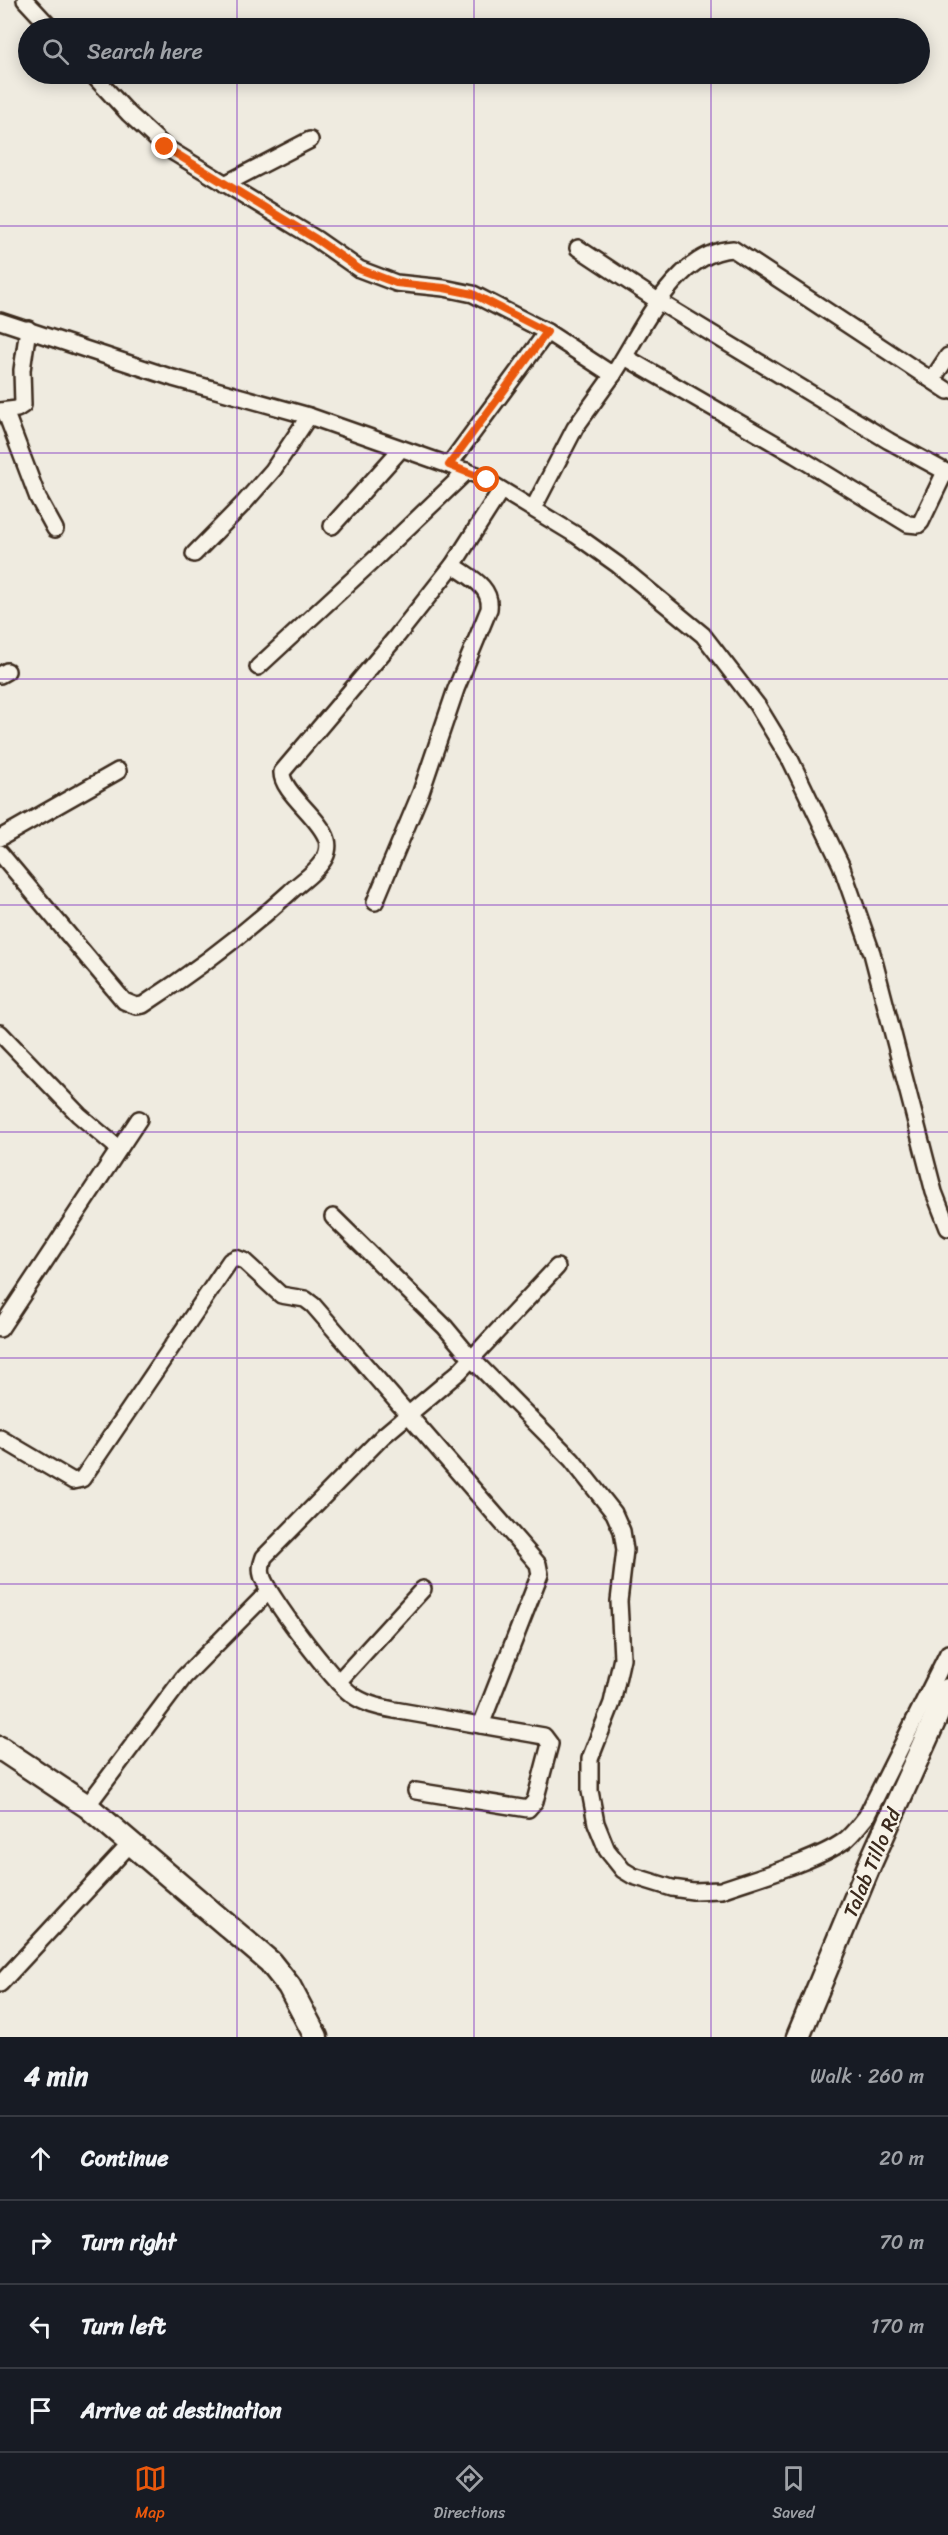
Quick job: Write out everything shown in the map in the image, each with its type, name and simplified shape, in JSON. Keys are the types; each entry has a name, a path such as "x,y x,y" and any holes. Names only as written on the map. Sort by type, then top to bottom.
{"street":[{"path":"26,0 42,18"},
{"path":"101,84 129,114 165,147 316,239 359,269 379,278 473,294 547,332 613,375"},
{"path":"225,184 310,140"},
{"path":"578,248 658,301 898,446 946,472 921,522 914,526 908,524 795,455 625,357"},
{"path":"534,507 575,428 625,357 658,301 699,261 712,253 733,249 948,391"},
{"path":"0,321 173,378 309,416 487,480 534,507 618,565 703,635 750,695 791,761 841,865 860,916 882,988 934,1192 948,1228"},
{"path":"28,329 22,370 23,405 19,409 3,411 38,498 54,529"},
{"path":"449,465 547,332"},
{"path":"932,380 948,356"},
{"path":"194,554 273,470 309,416"},
{"path":"332,526 401,449"},
{"path":"258,667 378,557 466,471"},
{"path":"0,853 124,1001 136,1006 143,1005 183,979 263,917 322,863 328,849 327,840 322,829 285,783 282,772 383,653 453,565 501,490"},
{"path":"375,902 421,792 456,689 489,609 487,591 453,565"},
{"path":"0,838 118,771"},
{"path":"0,1033 79,1115 119,1149"},
{"path":"0,1329 139,1119"},
{"path":"333,1217 445,1326 470,1357 572,1460 614,1513 622,1531 624,1562 619,1601 622,1658 612,1703 590,1759 590,1791 596,1823 607,1850 623,1870 633,1876 672,1888 721,1890 798,1863 842,1842 866,1816 948,1653"},
{"path":"0,1438 73,1481 82,1479 230,1261 236,1258 244,1261 281,1295 309,1301 540,1568 540,1574 481,1725"},
{"path":"416,1791 522,1809 531,1806 550,1749 549,1740 544,1736 374,1706 352,1695 338,1682 269,1591 261,1574 261,1567 264,1557 348,1469 459,1371 557,1267"},
{"path":"338,1682 423,1589"},
{"path":"87,1806 184,1677 269,1591"},
{"name":"Talab Tillo Rd","path":"798,2037 869,1866 948,1690"},
{"path":"0,1748 87,1806 281,1973 316,2037"},
{"path":"0,1984 131,1843"}],"route":[{"path":"165,147 316,239 359,269 396,283 444,288 473,294 547,332 449,465 487,480"}]}
